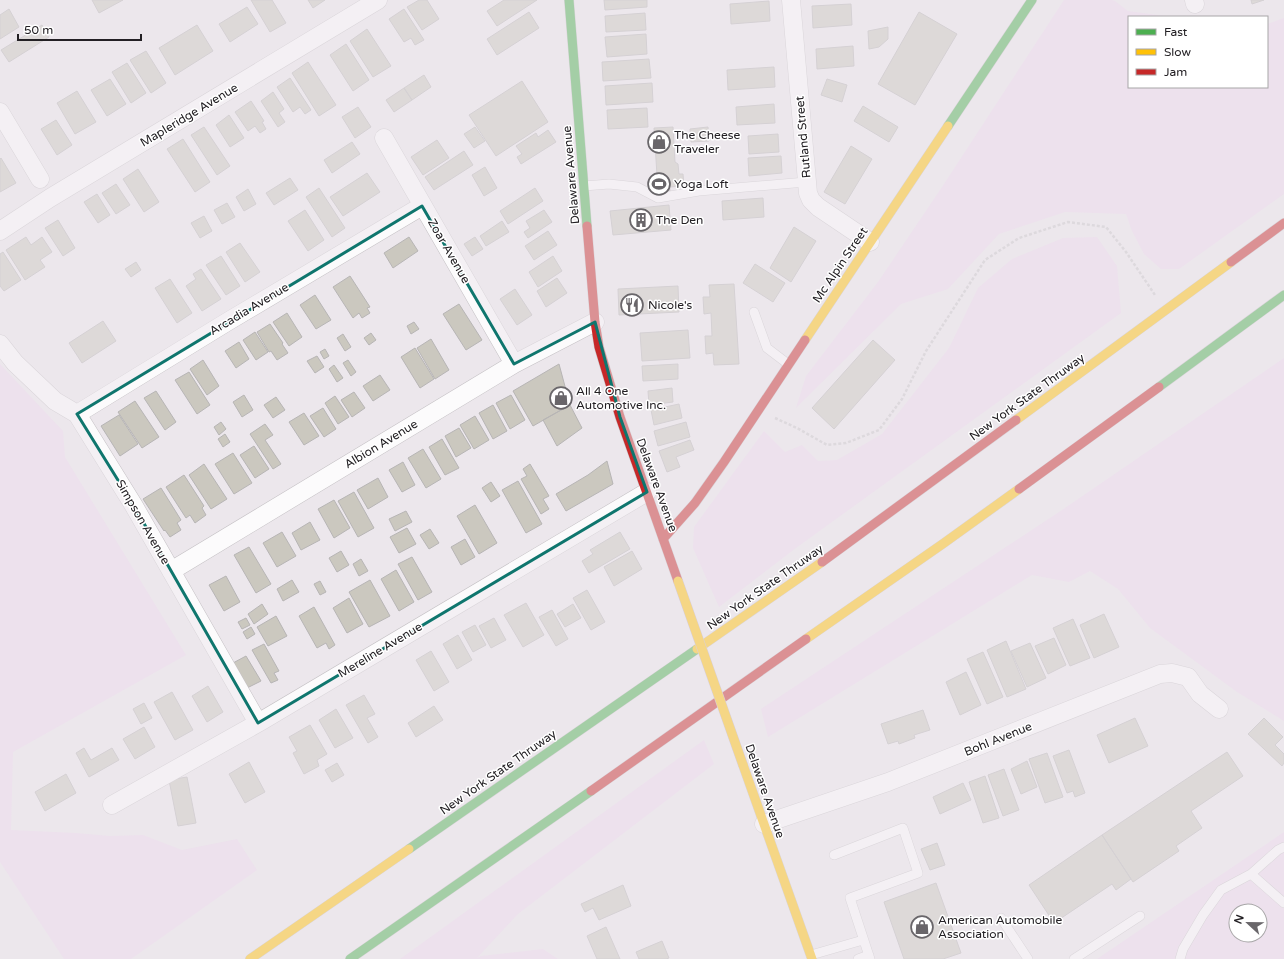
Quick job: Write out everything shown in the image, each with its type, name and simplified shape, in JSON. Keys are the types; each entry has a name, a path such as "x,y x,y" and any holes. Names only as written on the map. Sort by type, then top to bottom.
{"main road":[{"name":"Delaware Avenue","path":"569,0 595,322 599,347 620,417 811,957"},
{"name":"Mc Alpin Street","path":"663,539 695,503 1032,0"},
{"name":"New York State Thruway","path":"250,959 848,544 1284,223"},
{"path":"350,959 950,538 1284,295"}],"street":[{"name":"Mapleridge Avenue","path":"0,231 50,198 378,0"},
{"name":"Rutland Street","path":"791,0 808,192 811,200 818,207 870,242"},
{"path":"0,112 40,179"},
{"name":"Zoar Avenue","path":"384,138 514,364"},
{"name":"Arcadia Avenue","path":"77,414 227,322 422,206"},
{"name":"Albion Avenue","path":"171,571 514,364 595,322"},
{"name":"Simpson Avenue","path":"0,344 15,363 55,401 77,414 134,506 258,722"},
{"name":"Mereline Avenue","path":"112,805 258,722 647,492"},
{"name":"Bohl Avenue","path":"764,824 888,782 1160,674 1172,672 1188,677 1200,694 1219,709"}],"lane":[{"path":"584,186 609,184 637,187 658,198 699,192 806,182"},
{"path":"754,312 767,348 788,364"},
{"path":"834,855 903,828 918,873 850,898 869,957 858,959"},
{"path":"1180,959 1183,949 1203,915 1221,890 1251,874 1278,850 1284,847"},
{"path":"1251,874 1284,903"},
{"path":"1074,959 1140,916"},
{"path":"1001,918 1028,959"},
{"path":"811,957 863,940"}],"path":[{"path":"758,410 797,428 827,445 846,443 879,430 902,399 926,351 985,260 1019,238 1068,222 1106,227 1126,252 1165,310"}],"highlighted area":[{"path":"422,206 514,364 595,322 620,417 647,492 258,723 134,506 77,414"}],"shaded area":[{"path":"1064,0 1112,0 1128,11 1165,16 1128,16 1128,88 1268,88 1268,24 1284,18 1284,194 1179,269 1161,269 1144,254 1132,231 1126,214 1065,212 999,234 948,289 901,304 796,408 806,376 878,282"},
{"path":"1097,237 1117,266 1121,313 796,548 719,607 693,548 694,527 764,431 785,452 802,445 818,461 837,460 882,434 949,348 978,288 1012,259 1063,238"},
{"path":"1284,358 1284,721 1237,692 1150,628 1118,589 1090,571 1069,582 1032,575 768,737 761,709 1062,510"},
{"path":"0,364 63,431 65,457 186,655 13,752 11,830 110,836 143,835 182,850 237,839 257,870 131,959 64,959 0,862"},
{"path":"704,740 714,764 518,914 477,958 481,956 543,949 558,959 400,959"},
{"path":"1284,832 1284,959 1097,959"}],"building":[{"path":"92,0 123,0 99,13"},
{"path":"251,0 272,0 286,23 270,32"},
{"path":"308,0 325,0 313,8"},
{"path":"419,0 427,0 439,19 422,30 407,7"},
{"path":"504,0 537,0 497,26 487,11"},
{"path":"604,0 647,0 647,7 605,10"},
{"path":"1251,0 1264,0 1252,4"},
{"path":"769,1 770,21 731,24 730,4"},
{"path":"851,4 852,25 813,28 812,6"},
{"path":"247,7 258,24 230,42 219,24"},
{"path":"9,9 19,27 0,39 0,15"},
{"path":"404,9 424,40 415,45 411,38 404,42 389,19"},
{"path":"529,12 539,28 497,55 487,39"},
{"path":"919,12 957,34 915,105 878,84"},
{"path":"645,13 646,30 606,32 605,16"},
{"path":"42,25 49,37 9,62 1,50"},
{"path":"197,25 213,51 175,75 159,48"},
{"path":"888,27 888,39 879,47 869,49 868,31"},
{"path":"367,29 391,66 373,77 350,41"},
{"path":"646,34 647,54 607,57 605,37"},
{"path":"346,44 369,80 353,91 330,55"},
{"path":"853,46 854,66 817,69 816,49"},
{"path":"146,51 166,83 151,93 130,60"},
{"path":"649,59 651,78 603,81 602,62"},
{"path":"308,62 336,105 319,116 292,73"},
{"path":"127,63 146,93 131,103 112,72"},
{"path":"774,67 775,87 728,90 727,70"},
{"path":"424,75 431,87 412,100 404,88"},
{"path":"290,78 311,110 305,114 300,107 293,112 277,87"},
{"path":"110,79 126,104 107,116 91,90"},
{"path":"827,79 847,85 842,102 821,95"},
{"path":"522,81 548,122 496,156 469,115"},
{"path":"652,83 653,102 606,105 605,86"},
{"path":"404,88 412,100 394,112 386,100"},
{"path":"77,91 96,122 75,134 57,103"},
{"path":"273,92 284,109 279,113 285,122 278,127 261,101"},
{"path":"251,101 264,121 262,122 266,129 260,133 255,126 248,131 235,112"},
{"path":"774,104 775,123 737,125 736,107"},
{"path":"863,106 898,127 889,142 854,121"},
{"path":"358,107 371,127 355,138 342,117"},
{"path":"647,108 648,127 608,129 607,110"},
{"path":"229,115 244,138 230,147 216,125"},
{"path":"56,120 72,145 57,155 41,129"},
{"path":"204,127 230,166 217,175 191,135"},
{"path":"475,127 485,141 474,148 464,134"},
{"path":"673,127 675,162 678,164 679,174 683,174 684,186 670,187 670,191 658,191 654,128"},
{"path":"708,127 709,141 691,142 690,129"},
{"path":"548,130 556,142 521,164 517,157 522,154 516,146 536,133 538,137"},
{"path":"778,134 779,152 749,154 748,136"},
{"path":"183,139 210,182 195,192 167,149"},
{"path":"437,140 449,158 423,175 411,157"},
{"path":"352,142 360,154 332,173 324,160"},
{"path":"851,146 872,159 845,204 824,192"},
{"path":"464,151 473,165 434,190 425,177"},
{"path":"781,156 782,173 749,176 748,158"},
{"path":"1,158 16,183 0,192 0,159"},
{"path":"485,167 497,188 484,196 472,175"},
{"path":"138,169 159,202 144,212 123,179"},
{"path":"367,173 380,192 343,216 330,197"},
{"path":"290,178 298,190 274,205 266,193"},
{"path":"116,184 130,205 116,214 102,193"},
{"path":"319,188 345,228 332,237 306,197"},
{"path":"535,188 543,201 508,224 500,211"},
{"path":"248,189 256,204 244,211 236,197"},
{"path":"97,194 110,215 98,223 84,202"},
{"path":"763,198 764,217 723,220 722,201"},
{"path":"227,203 235,217 222,224 214,210"},
{"name":"The Den","path":"669,205 671,230 613,235 610,211"},
{"path":"305,210 324,240 308,251 288,221"},
{"path":"544,210 552,222 528,238 524,232 530,228 526,221"},
{"path":"204,216 212,231 200,238 191,223"},
{"path":"58,220 75,248 63,256 45,228"},
{"path":"502,221 509,232 486,246 480,236"},
{"path":"794,227 816,241 791,282 770,268"},
{"path":"548,231 557,245 534,260 525,246"},
{"path":"26,237 31,245 42,237 52,252 40,260 45,267 25,280 6,250"},
{"path":"409,237 418,251 393,268 384,253"},
{"path":"475,237 483,249 472,256 464,244"},
{"path":"240,243 260,272 245,282 226,252"},
{"path":"3,252 21,280 4,291 0,286 0,254"},
{"path":"221,256 240,286 226,295 206,265"},
{"path":"553,256 562,271 538,287 529,272"},
{"path":"136,262 141,270 131,277 125,269"},
{"path":"755,264 785,283 773,302 743,283"},
{"path":"201,269 221,299 202,311 186,286 196,279 193,274"},
{"path":"350,276 370,307 367,308 370,313 362,318 359,313 353,318 333,287"},
{"path":"557,278 567,293 546,307 537,291"},
{"path":"170,279 192,313 177,323 155,288"},
{"path":"734,284 739,364 714,365 713,353 706,354 705,336 712,336 711,313 704,314 703,297 710,297 709,285"},
{"path":"678,286 679,312 619,315 618,289"},
{"path":"515,289 532,315 517,325 500,299"},
{"path":"315,295 331,320 316,329 300,305"},
{"path":"459,304 482,340 466,350 443,314"},
{"path":"287,313 302,337 289,346 273,322"},
{"path":"103,321 116,341 82,363 69,343"},
{"path":"414,322 419,329 411,334 407,326"},
{"path":"270,324 288,353 277,360 271,351 269,352 257,332"},
{"path":"688,330 690,358 642,361 640,333"},
{"path":"255,332 268,352 256,360 243,340"},
{"path":"371,333 376,340 369,345 364,338"},
{"path":"343,334 351,347 345,351 337,338"},
{"path":"431,339 449,370 435,379 417,348"},
{"path":"873,340 895,360 834,429 812,408"},
{"path":"239,342 249,359 236,368 225,351"},
{"path":"415,348 434,379 420,388 401,357"},
{"path":"325,349 329,356 324,359 320,352"},
{"path":"317,356 324,367 315,373 307,361"},
{"path":"203,360 219,386 207,395 190,369"},
{"path":"348,360 356,372 351,376 343,363"},
{"path":"559,364 570,405 533,426 513,391"},
{"path":"678,364 678,379 643,381 642,366"},
{"path":"334,365 343,378 337,382 329,369"},
{"path":"189,372 210,405 197,414 175,380"},
{"path":"380,375 390,390 373,401 363,386"},
{"path":"672,388 673,402 649,405 648,391"},
{"path":"156,391 176,422 165,430 144,398"},
{"path":"354,392 365,408 352,417 341,400"},
{"path":"244,395 253,410 242,417 233,402"},
{"path":"511,395 525,420 510,429 496,403"},
{"path":"335,396 349,417 338,424 325,403"},
{"path":"276,397 285,410 273,418 264,405"},
{"path":"135,401 159,437 142,448 118,412"},
{"path":"679,404 682,418 654,425 651,410"},
{"path":"493,405 507,431 493,439 479,413"},
{"path":"570,405 582,428 557,446 543,420"},
{"path":"323,408 336,429 324,437 310,416"},
{"path":"304,413 319,436 304,445 289,422"},
{"path":"119,415 138,444 120,456 101,426"},
{"path":"475,416 489,440 474,449 460,425"},
{"path":"221,422 226,429 219,435 214,427"},
{"path":"686,422 690,437 658,446 654,431"},
{"path":"265,424 273,435 265,440 281,464 273,469 250,434"},
{"path":"459,428 471,448 456,457 445,436"},
{"path":"225,434 230,442 223,447 218,439"},
{"path":"442,439 459,468 445,475 429,447"},
{"path":"690,440 694,450 676,457 680,467 667,472 659,451"},
{"path":"254,446 269,469 255,478 240,455"},
{"path":"423,449 441,479 426,488 408,458"},
{"path":"233,453 252,483 234,494 215,464"},
{"path":"607,461 613,484 566,511 556,494 588,475"},
{"path":"403,462 415,485 402,492 389,470"},
{"path":"204,464 227,499 211,509 189,475"},
{"path":"530,464 549,496 543,499 549,509 541,514 521,479 527,476 523,469"},
{"path":"184,475 204,506 202,508 206,515 195,523 190,515 186,518 166,487"},
{"path":"378,478 388,497 368,509 357,490"},
{"path":"518,481 542,524 526,533 502,490"},
{"path":"491,482 500,496 491,502 482,488"},
{"path":"161,488 181,520 177,523 181,530 170,537 165,530 164,531 143,499"},
{"path":"354,492 374,528 358,537 338,501"},
{"path":"334,500 350,528 334,538 318,509"},
{"path":"475,505 497,543 479,554 457,516"},
{"path":"406,511 412,522 395,531 389,519"},
{"path":"310,522 320,540 301,550 292,533"},
{"path":"407,528 416,544 399,553 390,537"},
{"path":"430,529 439,543 429,549 420,535"},
{"path":"282,532 296,556 277,567 263,543"},
{"path":"620,532 630,549 589,573 582,561 593,554 590,550"},
{"path":"465,539 475,557 461,565 451,547"},
{"path":"249,547 271,584 256,593 234,555"},
{"path":"341,551 349,565 337,572 329,558"},
{"path":"632,551 642,569 614,586 604,567"},
{"path":"412,557 432,592 418,600 398,564"},
{"path":"361,559 368,571 359,576 353,564"},
{"path":"396,570 414,602 399,611 381,579"},
{"path":"226,576 240,602 224,611 209,585"},
{"path":"292,580 299,592 283,601 277,589"},
{"path":"370,580 390,616 369,627 349,592"},
{"path":"320,581 326,592 320,595 314,584"},
{"path":"587,590 605,622 591,630 573,598"},
{"path":"349,598 363,624 347,633 333,608"},
{"path":"526,603 544,635 523,647 504,615"},
{"path":"262,604 268,614 254,624 248,614"},
{"path":"573,604 581,618 565,627 557,614"},
{"path":"314,607 335,645 329,649 326,643 317,648 299,616"},
{"path":"552,610 568,639 556,646 539,617"},
{"path":"1104,614 1119,647 1094,658 1080,625"},
{"path":"276,616 287,636 268,646 257,627"},
{"path":"246,618 250,625 242,629 238,622"},
{"path":"494,618 506,640 491,648 479,626"},
{"path":"1073,619 1090,658 1070,666 1053,628"},
{"path":"475,625 486,645 473,652 462,632"},
{"path":"251,627 255,634 247,639 243,632"},
{"path":"458,635 472,660 457,669 443,644"},
{"path":"1054,638 1066,665 1048,674 1035,646"},
{"path":"1006,641 1026,689 1007,697 987,650"},
{"path":"1030,643 1046,678 1027,687 1011,651"},
{"path":"264,644 279,671 274,673 278,680 271,683 252,650"},
{"path":"431,651 449,682 434,691 416,660"},
{"path":"983,652 1003,697 987,704 967,659"},
{"path":"246,656 261,681 247,688 233,663"},
{"path":"966,672 981,705 960,715 946,682"},
{"path":"208,686 223,712 207,722 192,696"},
{"path":"172,692 193,730 175,740 154,702"},
{"path":"364,695 375,714 367,718 378,737 368,743 346,705"},
{"path":"144,703 152,718 141,724 133,709"},
{"path":"434,706 443,720 416,737 408,723"},
{"path":"336,709 353,738 335,748 319,720"},
{"path":"923,710 930,730 914,735 915,738 899,744 898,741 888,744 881,724"},
{"path":"1135,718 1148,746 1109,763 1097,735"},
{"path":"1264,718 1283,737 1275,745 1284,754 1284,763 1282,766 1248,734"},
{"path":"310,725 327,754 317,760 319,766 304,774 293,753 297,751 289,737"},
{"path":"144,727 155,747 135,759 123,739"},
{"path":"84,748 91,760 112,748 119,760 89,777 76,753"},
{"path":"1069,750 1085,793 1075,797 1073,791 1067,793 1053,756"},
{"path":"1227,752 1243,776 1191,811 1202,828 1176,846 1179,851 1133,882 1102,835"},
{"path":"1047,753 1063,797 1045,803 1029,759"},
{"path":"1027,761 1037,787 1021,794 1011,769"},
{"path":"249,762 265,792 245,803 229,774"},
{"path":"337,763 344,775 332,782 325,770"},
{"path":"1004,769 1019,810 1003,816 988,775"},
{"path":"66,774 76,793 45,811 35,792"},
{"path":"985,776 999,818 983,823 969,782"},
{"path":"187,777 196,823 178,826 169,780"},
{"path":"963,783 971,800 940,814 933,797"},
{"path":"1102,835 1131,879 1116,890 1112,884 1054,923 1029,885"},
{"path":"937,843 945,865 930,870 921,849"},
{"name":"American Automobile Association","path":"936,883 961,953 943,959 904,959 884,902"},
{"path":"623,885 631,906 599,920 593,908 585,912 581,904"},
{"path":"606,927 620,959 597,959 587,936"},
{"path":"662,941 669,958 639,959 636,952"}],"traffic: fast":[{"path":"569,0 587,226"},
{"path":"948,126 1032,0"},
{"path":"1159,387 1284,295"},
{"path":"409,849 697,649"},
{"path":"350,959 591,791"}],"traffic: slow":[{"path":"805,340 948,126"},
{"path":"1016,420 1231,262"},
{"path":"806,639 1019,489"},
{"path":"697,649 822,562"},
{"path":"678,581 743,765"},
{"path":"743,765 812,959"},
{"path":"250,959 409,849"}],"traffic: jam":[{"path":"1231,262 1284,223"},
{"path":"587,226 595,322 599,347 620,417 678,581"},
{"path":"663,539 695,503 805,340"},
{"path":"1019,489 1159,387"},
{"path":"822,562 1016,420"},
{"path":"591,791 806,639"}],"place":[{"name":"The Cheese Traveler","path":"659,142"},
{"name":"Yoga Loft","path":"659,184"},
{"name":"The Den","path":"641,220"},
{"name":"Nicole's","path":"632,305"},
{"name":"All 4 One Automotive Inc.","path":"561,398"},
{"name":"American Automobile Association","path":"922,927"}]}
